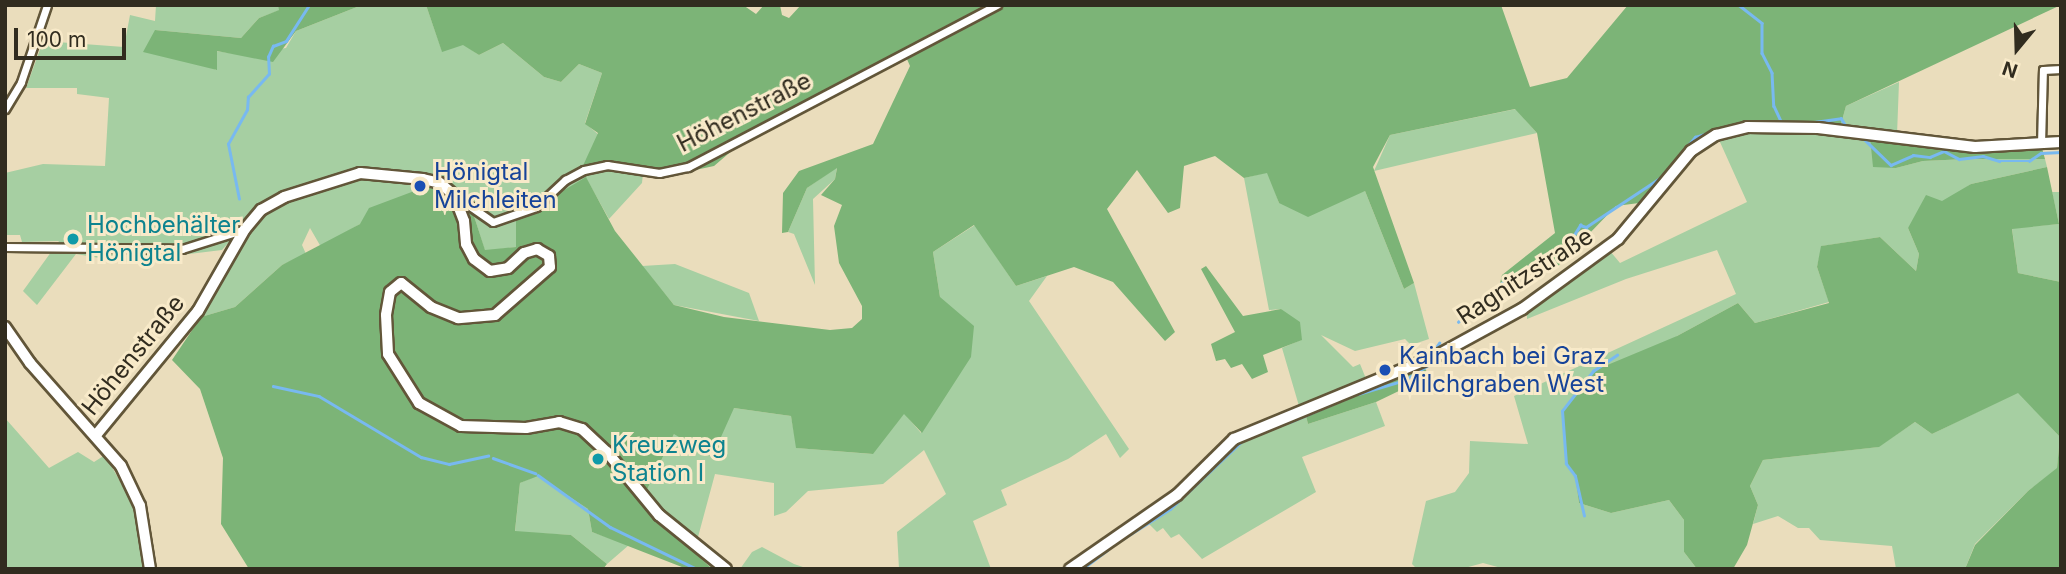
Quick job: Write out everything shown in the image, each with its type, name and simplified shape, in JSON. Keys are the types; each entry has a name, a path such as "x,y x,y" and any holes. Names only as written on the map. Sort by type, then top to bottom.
{"main road":[{"name":"Ragnitzstraße","path":"1070,569 1177,495 1234,439 1255,427 1438,355 1522,309 1618,239 1691,151 1716,135 1747,127 1818,128 1975,147 2061,142"},
{"name":"Höhenstraße","path":"96,435 198,311 244,229 261,210 284,197 360,173 423,178 440,183 454,195"},
{"path":"454,195 464,221 466,244 482,265 490,271 508,268 524,253 537,249 549,256 550,267 511,304 495,315 458,318 431,307 401,283 390,292 386,315 388,354 398,375 419,402 461,426 526,428 559,422 582,429 607,452 659,515 726,569"},
{"path":"5,327 35,369 96,435 133,489 144,522 150,569"}],"street":[{"path":"5,109 21,82 47,5"},
{"name":"Höhenstraße","path":"454,195 493,222 536,207 565,180 583,170 607,165 659,173 688,167 997,5"},
{"path":"2041,145 2043,70 2061,69"},
{"path":"5,247 182,249 244,229"}],"green space":[{"path":"156,5 278,5 280,10 259,18 241,38 155,30 216,70 216,51 243,55 286,48 296,31 362,5 426,5 442,51 463,44 479,55 503,43 544,77 561,82 579,64 602,73 585,123 643,173 642,183 609,219 586,178 516,247 485,251 474,216 360,224 321,247 310,228 302,245 306,254 282,265 235,307 201,317 240,245 273,207 263,204 222,250 123,262 76,254 37,305 23,291 59,241 22,242 20,235 5,235 5,173 43,164 105,166 109,98 77,94 77,88 26,88 43,41 124,47 130,15 155,21"},
{"path":"278,5 362,5 296,31 273,62 217,51 217,70 143,52 155,30 241,38 259,18 279,10"},
{"path":"426,5 743,5 756,14 764,5 780,5 782,15 789,18 801,5 1501,5 1530,87 1567,78 1628,5 2061,5 1846,106 1841,124 1748,122 1695,137 1639,203 1616,206 1558,266 1532,271 1499,287 1502,275 1555,233 1537,133 1515,109 1390,135 1373,167 1414,283 1404,289 1365,191 1308,217 1279,203 1267,173 1244,178 1215,156 1184,166 1180,208 1168,213 1137,170 1107,209 1175,332 1165,341 1113,282 1074,267 1016,286 974,225 933,252 940,297 974,326 971,357 922,433 904,414 873,454 796,448 791,416 734,408 712,457 674,434 641,502 712,569 687,569 592,532 588,509 538,476 520,483 515,531 571,535 607,564 603,569 249,569 221,524 223,458 200,389 172,360 201,317 235,307 282,265 360,224 369,208 433,184 474,216 485,250 516,247 516,219 586,177 615,231 674,305 724,317 830,330 852,328 862,319 862,306 839,263 834,226 842,205 821,195 835,179 837,168 807,188 788,232 782,233 783,193 799,171 873,144 910,66 903,50 763,124 714,166 672,175 581,170 598,133 585,124 602,73 579,64 561,82 544,77 503,43 479,55 463,45 442,52"},
{"path":"1899,82 1897,135 1870,128 1896,168 1923,161 1967,159 2045,159 2047,167 1971,184 1908,228 1919,254 1916,271 1880,237 1822,246 1817,267 1829,302 1755,323 1738,303 1677,336 1566,464 1575,476 1579,503 1611,513 1669,500 1684,520 1684,552 1697,569 1505,569 1483,563 1461,569 1417,569 1412,564 1426,501 1455,492 1469,473 1470,441 1528,444 1514,396 1736,294 1717,250 1626,279 1527,319 1527,298 1605,245 1620,263 1747,202 1715,131 1748,122 1841,124 1846,106"},
{"path":"1516,109 1537,133 1374,171 1390,135"},
{"path":"1869,127 1982,144 2040,141 2045,159 1923,161 1896,168 1873,167"},
{"path":"837,167 835,179 813,199 815,285 794,234 788,232 807,188"},
{"path":"2047,167 2059,224 2012,229 2018,273 2061,282 2061,569 1965,569 1975,545 2028,491 2057,468 2060,437 2018,393 1932,434 1915,422 1879,447 1763,460 1750,486 1758,505 1747,545 1733,569 1697,569 1684,552 1684,520 1669,500 1611,513 1579,503 1575,476 1566,464 1562,411 1593,371 1677,336 1738,303 1755,323 1829,303 1817,267 1821,246 1880,237 1916,271 1919,254 1908,228 1926,195 1942,201 1971,184"},
{"path":"1268,172 1279,203 1365,191 1404,289 1414,283 1429,339 1411,345 1405,339 1355,351 1321,335 1353,367 1360,364 1369,386 1305,412 1308,424 1376,402 1385,426 1302,457 1316,492 1202,559 1179,534 1171,538 1163,528 1157,532 1139,514 1196,472 1231,435 1299,406 1282,348 1301,340 1281,309 1269,310 1244,178"},
{"path":"2052,192 2061,192 2061,282 2018,273 2012,228 2059,224"},
{"path":"975,225 1016,286 1047,276 1029,301 1129,449 1120,458 1106,434 1068,459 1001,490 1007,505 973,521 991,569 899,569 897,532 946,494 924,450 883,484 808,491 786,512 774,516 774,483 715,474 698,537 735,569 712,569 641,502 674,434 734,408 791,416 797,448 872,454 904,413 921,433 940,297 933,252"},
{"path":"675,264 749,293 759,321 674,305 642,266"},
{"path":"1206,266 1243,316 1281,309 1300,322 1302,340 1263,355 1268,372 1252,379 1242,364 1231,368 1225,359 1216,361 1211,344 1235,332 1201,269"},
{"path":"1423,366 1430,376 1376,402 1308,424 1305,412"},
{"path":"2018,392 2060,437 2057,469 2028,491 1975,544 1965,569 1896,569 1892,546 1820,540 1809,528 1798,528 1778,516 1753,524 1758,505 1750,486 1763,460 1878,447 1915,422 1932,434"},
{"path":"5,418 49,468 78,452 94,462 105,455 136,509 145,569 5,569"},
{"path":"538,475 588,509 592,532 629,545 607,564 571,535 515,532 520,483"},
{"path":"762,547 809,569 740,569 752,552"}],"waterway":[{"path":"239,199 228,144 247,110 248,97 269,74 268,57 273,46 286,41 309,5"},
{"path":"1739,5 1762,23 1762,53 1772,73 1774,106 1782,123"},
{"path":"1807,123 1841,118 1846,126"},
{"path":"1748,122 1766,122"},
{"path":"1458,322 1504,281 1560,248 1564,251 1580,225 1586,227 1660,178 1695,137 1711,132"},
{"path":"1863,138 1891,165 1913,155 1930,157 1944,151 1959,159 1983,156 1999,161 2029,161 2041,153 2061,152"},
{"path":"1586,227 1589,235"},
{"path":"1433,352 1439,343"},
{"path":"1584,516 1575,476 1566,464 1562,411 1593,371 1617,355"},
{"path":"1358,394 1405,380 1428,365"},
{"path":"273,386 319,396 421,457 449,464 488,456"},
{"path":"1290,422 1349,397"},
{"path":"1121,540 1170,509 1242,441"},
{"path":"493,458 535,473"},
{"path":"538,475 610,527 697,569"},
{"path":"1082,569 1107,550"}],"place":[{"name":"Hönigtal Milchleiten","path":"420,186"},
{"name":"Hochbehälter Hönigtal","path":"73,239"},
{"name":"Kainbach bei Graz Milchgraben West","path":"1385,370"},
{"name":"Kreuzweg Station I","path":"598,459"}]}
